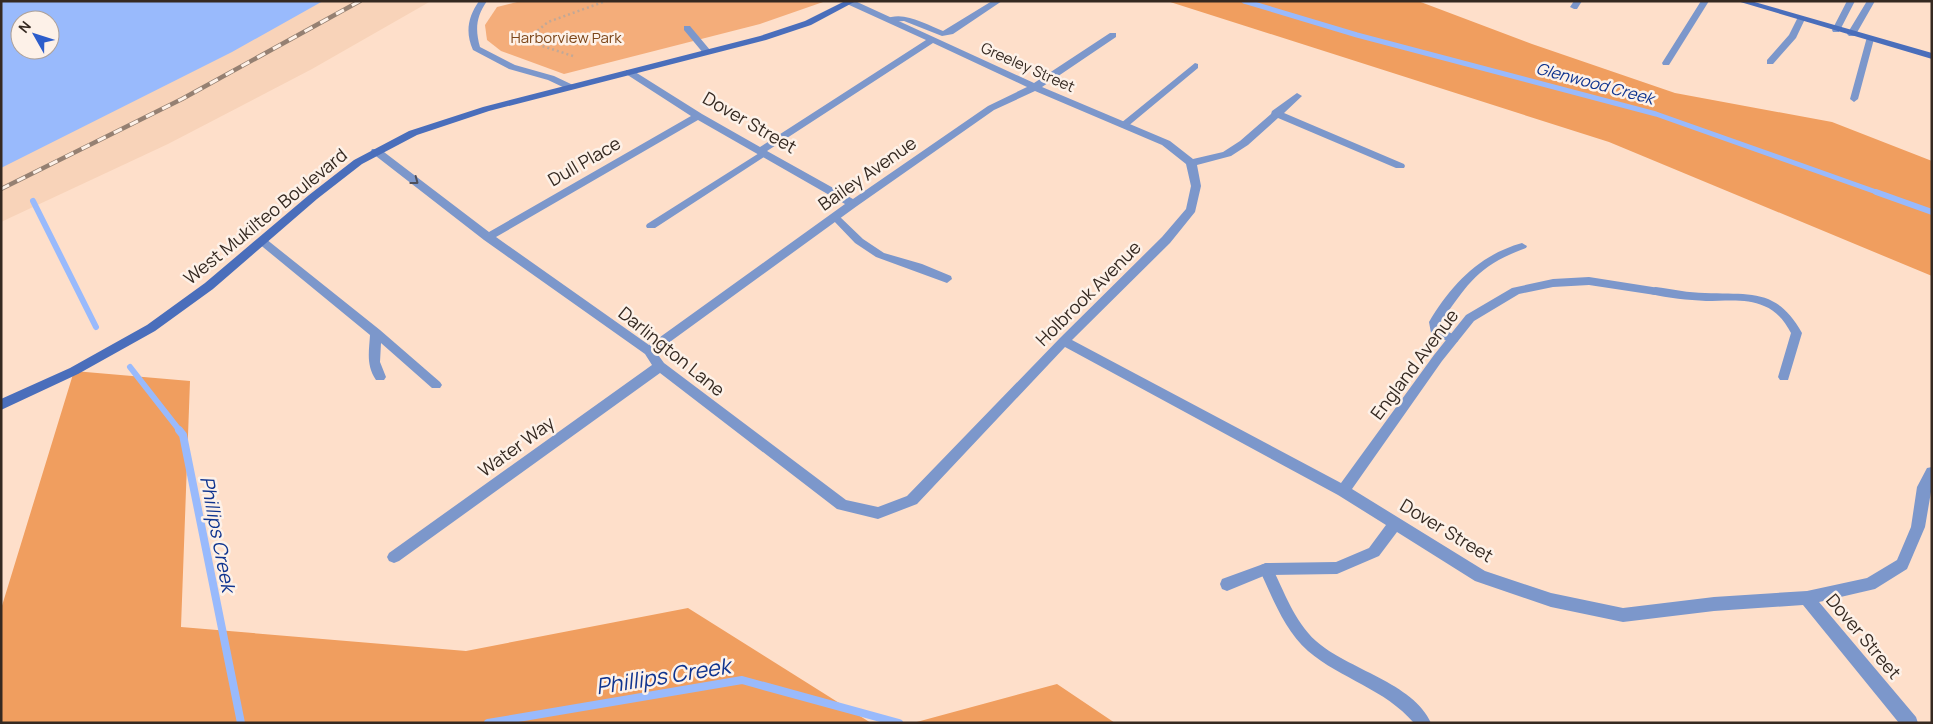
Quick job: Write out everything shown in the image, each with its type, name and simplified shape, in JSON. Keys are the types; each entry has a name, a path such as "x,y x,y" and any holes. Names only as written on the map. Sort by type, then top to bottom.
{"main road":[{"path":"1741,1 1760,4 1836,30 1932,56"},
{"name":"West Mukilteo Boulevard","path":"1,405 74,370 151,328 209,286 346,170 413,133 444,122 570,87 787,30 851,2"}],"street":[{"path":"1852,34 1871,1"},
{"name":"Greeley Street","path":"851,2 1035,87 1166,143 1190,163"},
{"path":"1770,62 1793,36 1801,19"},
{"name":"Bailey Avenue","path":"649,351 835,216 991,108 1035,87 1113,35"},
{"path":"762,152 932,40"},
{"name":"Dover Street","path":"628,72 698,116 853,204"},
{"path":"1190,163 1227,154 1244,143 1296,96"},
{"path":"1275,113 1400,166"},
{"name":"Dull Place","path":"488,237 698,116"},
{"name":"Darlington Lane","path":"376,152 488,237 649,351 660,366 842,505 878,513"},
{"name":"Holbrook Avenue","path":"878,513 912,500 1064,341 1166,240 1191,210 1196,186 1190,163"},
{"name":"England Avenue","path":"1343,491 1470,318 1516,291 1553,283 1589,281 1655,291"},
{"name":"Dover Street","path":"1064,341 1343,491 1480,576 1551,600 1623,615 1714,604 1807,598 1910,723"},
{"name":"Water Way","path":"394,557 660,366"},
{"path":"1807,598 1870,584 1902,564 1918,527 1924,488 1932,472"},
{"path":"1227,584 1266,569 1337,568 1374,552 1395,523"}],"lane":[{"path":"483,1 474,14 472,22 471,31 476,48 516,68 554,78 570,87"},
{"path":"888,20 905,19 942,34 950,32 998,1"},
{"path":"1666,63 1705,1"},
{"path":"1836,30 1851,1"},
{"path":"687,28 707,52"},
{"path":"1854,99 1870,39"},
{"path":"1124,125 1195,66"},
{"path":"651,226 762,152"},
{"path":"835,216 859,241 880,256 918,267 947,279"},
{"path":"262,241 376,333 436,385"},
{"path":"1453,339 1435,330 1434,322 1467,278 1483,265 1504,253 1522,246"},
{"path":"1655,291 1689,296 1754,298 1778,309 1792,322 1797,333 1784,377"},
{"path":"376,333 374,360 375,371 380,377"},
{"path":"1266,569 1295,625 1311,645 1335,661 1385,687 1418,715 1424,723"}],"path":[{"path":"573,56 530,42 530,37 540,26 548,22 606,1"}],"shaded area":[{"path":"311,1 431,1 312,69 168,144 1,222 1,158"},
{"path":"1167,1 1418,1 1532,44 1675,93 1832,122 1932,161 1932,276 1609,142"},
{"path":"74,371 190,381 181,627 466,651 688,608 871,723 1,723 1,609"},
{"path":"1057,684 1115,723 913,723"}],"green space":[{"name":"Harborview Park","path":"521,1 826,1 760,24 564,74 501,51 487,40 485,25 497,7"}],"water":[{"path":"1,1 323,1 232,52 1,168"}],"waterway":[{"name":"Glenwood Creek","path":"1244,1 1357,35 1656,114 1879,193"},
{"name":"Glenwood Creek","path":"1876,192 1932,212"},
{"name":"Phillips Creek","path":"33,201 96,327"},
{"name":"Phillips Creek","path":"130,367 180,431"},
{"name":"Phillips Creek","path":"179,430 183,435 241,723"},
{"name":"Phillips Creek","path":"488,723 742,680 899,723"}],"railway":[{"path":"1,189 182,99 360,1"}]}
